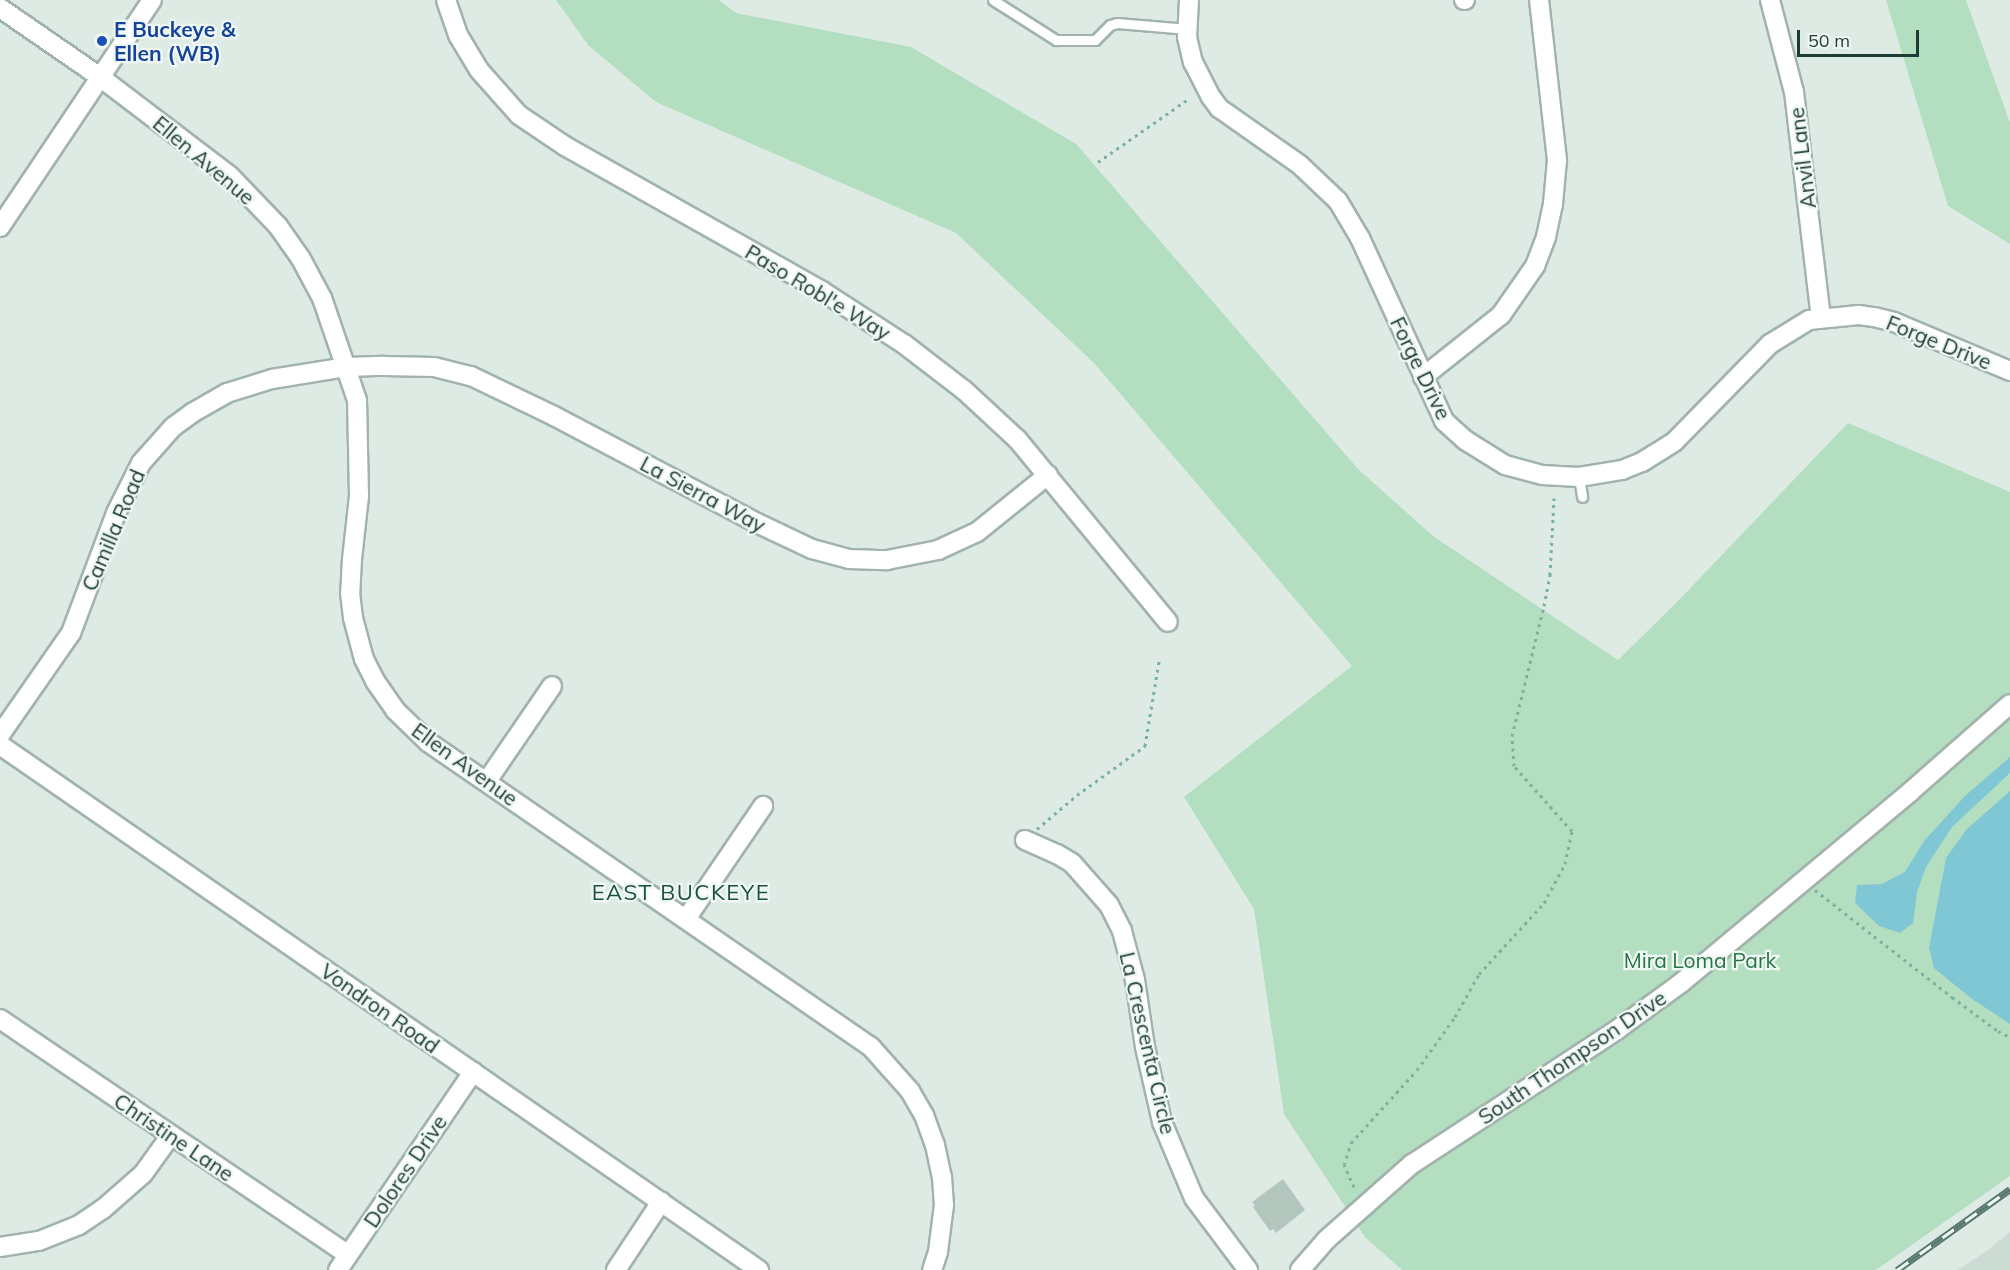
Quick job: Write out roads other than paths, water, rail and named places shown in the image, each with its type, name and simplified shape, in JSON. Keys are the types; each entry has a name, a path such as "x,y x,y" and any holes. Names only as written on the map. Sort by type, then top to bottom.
{"street":[{"path":"0,227 152,0"},
{"name":"Paso Robl'e Way","path":"446,0 458,35 479,70 519,115 565,146 822,291 904,344 971,397 1017,439 1168,622"},
{"name":"Forge Drive","path":"1189,0 1188,30 1193,62 1220,108 1300,165 1338,201 1360,238 1444,421 1465,440 1492,459 1521,471 1579,477 1622,470 1675,441 1770,344 1809,320 1859,315 1894,322 2010,371"},
{"path":"1423,377 1501,315 1534,266 1546,237 1553,204 1557,160 1539,0"},
{"name":"Anvil Lane","path":"1770,0 1794,92 1821,318"},
{"name":"Ellen Avenue","path":"0,8 100,77 230,176 278,226 300,257 322,298 357,400 359,470 350,593 356,635 375,681 405,720 428,742 871,1047 910,1091 924,1116 942,1177 944,1205 938,1252 932,1270"},
{"name":"La Sierra Way","path":"347,367 434,367 471,376 555,416 812,549 849,559 887,560 938,550 977,532 1048,475"},
{"name":"Camilla Road","path":"0,735 71,633 132,480 141,463 173,427 192,412 227,393 272,379 347,367"},
{"path":"487,781 552,686"},
{"name":"South Thompson Drive","path":"1300,1270 1326,1240 1412,1164 1618,1029 1681,983 2010,704"},
{"name":"Vondron Road","path":"0,745 759,1270"},
{"path":"686,919 763,806"},
{"name":"La Crescenta Circle","path":"1025,840 1072,863 1109,905 1122,931 1135,980 1145,1047 1162,1122 1194,1198 1248,1270"},
{"name":"Christine Lane","path":"0,1019 171,1135 343,1262"},
{"name":"Dolores Drive","path":"343,1262 473,1072"},
{"path":"0,1247 39,1241 79,1225 103,1209 142,1174 171,1135"},
{"path":"616,1270 662,1202"}],"lane":[{"path":"993,0 1056,40 1095,40 1110,25 1116,23 1188,30"},
{"path":"1579,477 1582,497"}],"water":[{"path":"2010,757 2010,773 1952,827 1926,867 1917,892 1913,923 1900,933 1879,926 1855,903 1857,885 1882,884 1905,872 1924,841 1965,796"},
{"path":"2010,791 2010,1024 1972,999 1934,968 1929,948 1946,858 1966,830"}],"railway":[{"path":"1897,1270 2010,1189"}],"place":[{"name":"E Buckeye & Ellen (WB)","path":"102,41"}],"district":[{"name":"EAST BUCKEYE","path":"681,893"}],"park label":[{"name":"Mira Loma Park","path":"1700,960"}]}
